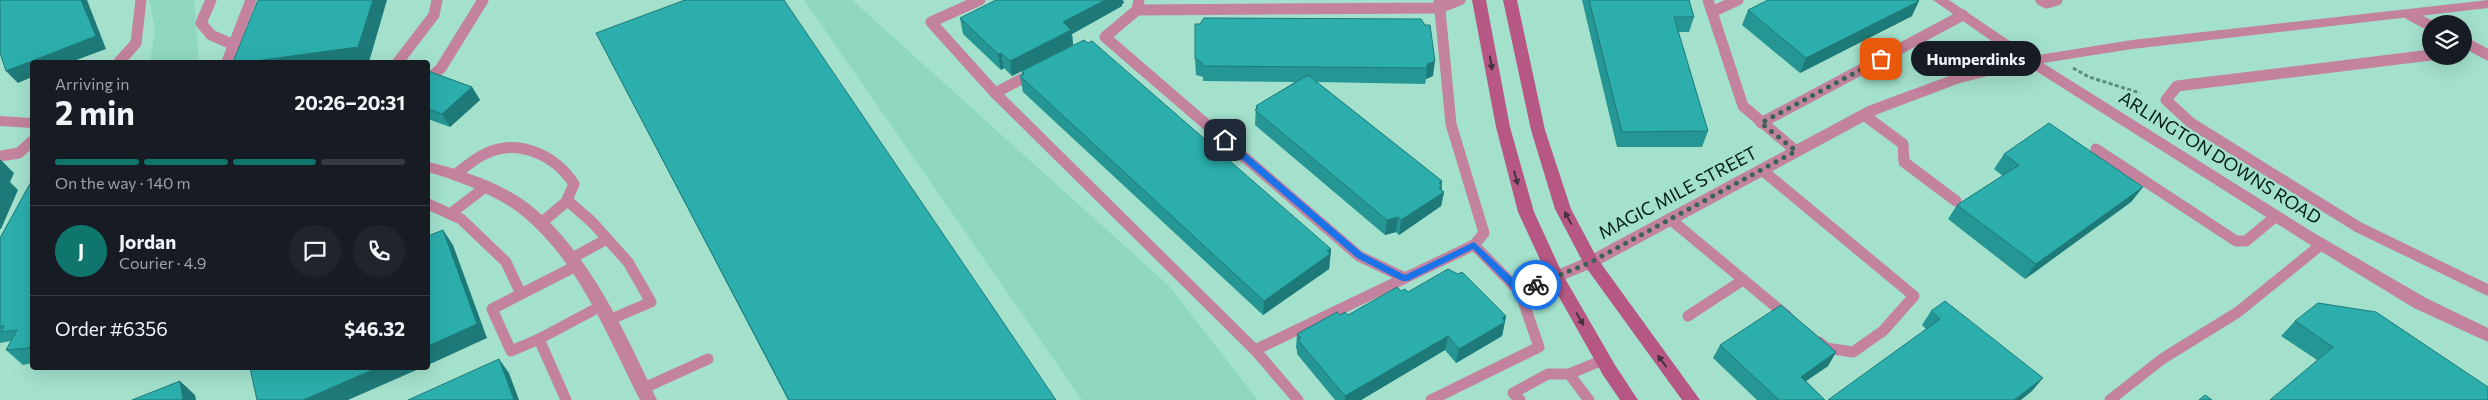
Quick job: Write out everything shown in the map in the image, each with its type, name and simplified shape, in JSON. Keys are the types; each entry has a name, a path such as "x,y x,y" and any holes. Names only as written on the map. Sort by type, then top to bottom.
{"main road":[{"path":"1479,0 1502,127 1526,212 1556,277 1603,360 1630,400"},
{"path":"1510,0 1538,130 1563,209 1591,262 1692,400"}],"street":[{"name":"ARLINGTON DOWNS ROAD","path":"1940,0 2028,60 2276,216 2420,303 2488,335"},
{"name":"MAGIC MILE STREET","path":"1556,277 1591,262 1864,115 1898,99 1929,88 2028,60 2124,45 2410,15 2488,4"},
{"path":"0,121 30,123"},
{"path":"430,168 455,175 484,188 529,212 586,278 646,394"}],"lane":[{"path":"121,60 136,42 141,0"},
{"path":"211,0 201,23 205,31 214,39 234,45"},
{"path":"228,60 251,0"},
{"path":"400,60 434,15 437,0"},
{"path":"430,78 441,68 483,0"},
{"path":"980,0 931,22 995,92 1255,350 1298,400"},
{"path":"1405,278 1360,256 1101,39 1138,5 1439,4 1460,0"},
{"path":"1708,0 1743,106 1796,151"},
{"path":"1712,12 1738,0"},
{"path":"2041,0 2048,3 2058,0"},
{"path":"1255,350 1474,245 1484,234 1451,124 1439,4"},
{"path":"2410,15 2422,21"},
{"path":"1761,123 1963,16"},
{"path":"2472,46 2488,55"},
{"path":"2472,50 2477,49"},
{"path":"2422,56 2177,86 2166,100 2191,123 2358,227 2488,290"},
{"path":"995,92 1046,67"},
{"path":"1864,115 1903,144 1904,162 1956,201"},
{"path":"0,156 19,153 30,143"},
{"path":"455,175 484,153 500,147 516,146 529,149 551,160 567,172 574,184 573,195 540,224"},
{"path":"2096,149 2236,242 2246,241 2276,216"},
{"path":"1762,170 1914,296 1882,331 1854,352 1826,348 1811,336"},
{"path":"450,214 484,188"},
{"path":"568,201 628,262 650,302 608,320"},
{"path":"430,205 461,219 506,262 521,294"},
{"path":"1670,219 1796,323"},
{"path":"601,306 539,339 511,351 492,309 521,294 607,239"},
{"path":"2110,400 2162,360 2238,312 2322,244"},
{"path":"1431,400 1539,347 1520,292 1474,245"},
{"path":"1520,292 1556,277"},
{"path":"1688,316 1743,280"},
{"path":"539,339 566,400"},
{"path":"646,394 708,359"},
{"path":"1520,400 1513,393 1548,374 1569,374 1603,360"},
{"path":"1569,374 1589,400"}],"shaded area":[{"path":"149,0 194,0 199,60 150,60 155,30"},
{"path":"804,0 852,0 1168,285 1258,400 1082,400"}],"building":[{"path":"0,0 81,0 96,36 30,60 30,62 6,71 0,53"},
{"path":"258,0 373,0 358,47 263,60 234,60"},
{"path":"685,0 784,0 1056,400 789,400 596,33"},
{"path":"996,0 1105,0 1063,22 1071,30 1010,61 1001,53 998,54 960,18"},
{"path":"1589,0 1689,0 1694,17 1674,17 1708,131 1622,132"},
{"path":"1768,0 1919,1 1806,58 1748,10"},
{"path":"1204,18 1421,19 1425,25 1430,25 1435,61 1427,64 1427,68 1202,66 1202,62 1195,59 1195,24 1200,24"},
{"path":"1084,40 1088,43 1092,41 1331,249 1327,251 1330,254 1264,301 1020,76 1024,74 1022,71"},
{"path":"430,72 472,87 442,114 430,110"},
{"path":"1308,75 1442,181 1439,183 1442,186 1439,188 1444,192 1401,220 1398,217 1387,220 1255,110 1259,104"},
{"path":"2049,123 2143,187 2036,264 1957,205 2019,165 2004,154"},
{"path":"30,184 29,348 6,350 17,330 1,332 4,326 0,326 0,238"},
{"path":"443,230 477,324 430,345 430,235"},
{"path":"1448,269 1458,274 1462,272 1506,316 1502,318 1505,322 1459,349 1448,336 1345,396 1298,340 1301,338 1297,334 1337,312 1340,315 1345,312 1348,315 1397,287 1401,291 1405,289 1408,292"},
{"path":"1945,301 2043,378 2014,400 1828,400 1940,319 1931,311"},
{"path":"2318,303 2376,312 2488,387 2488,400 2270,400 2333,347 2295,321"},
{"path":"1781,305 1836,352 1801,377 1825,400 1779,400 1720,345"},
{"path":"499,359 514,400 408,400"},
{"path":"250,370 372,370 303,400 257,400"},
{"path":"180,381 183,400 132,400"},
{"path":"2205,395 2212,400 2199,400"}],"way so far":[{"path":"1536,285 1591,262 1796,151 1761,123 1881,59"}],"place":[{"name":"Humperdinks","path":"1881,59"}],"route":[{"path":"1225,140 1360,256 1405,278 1474,245 1520,292 1536,285"}]}
